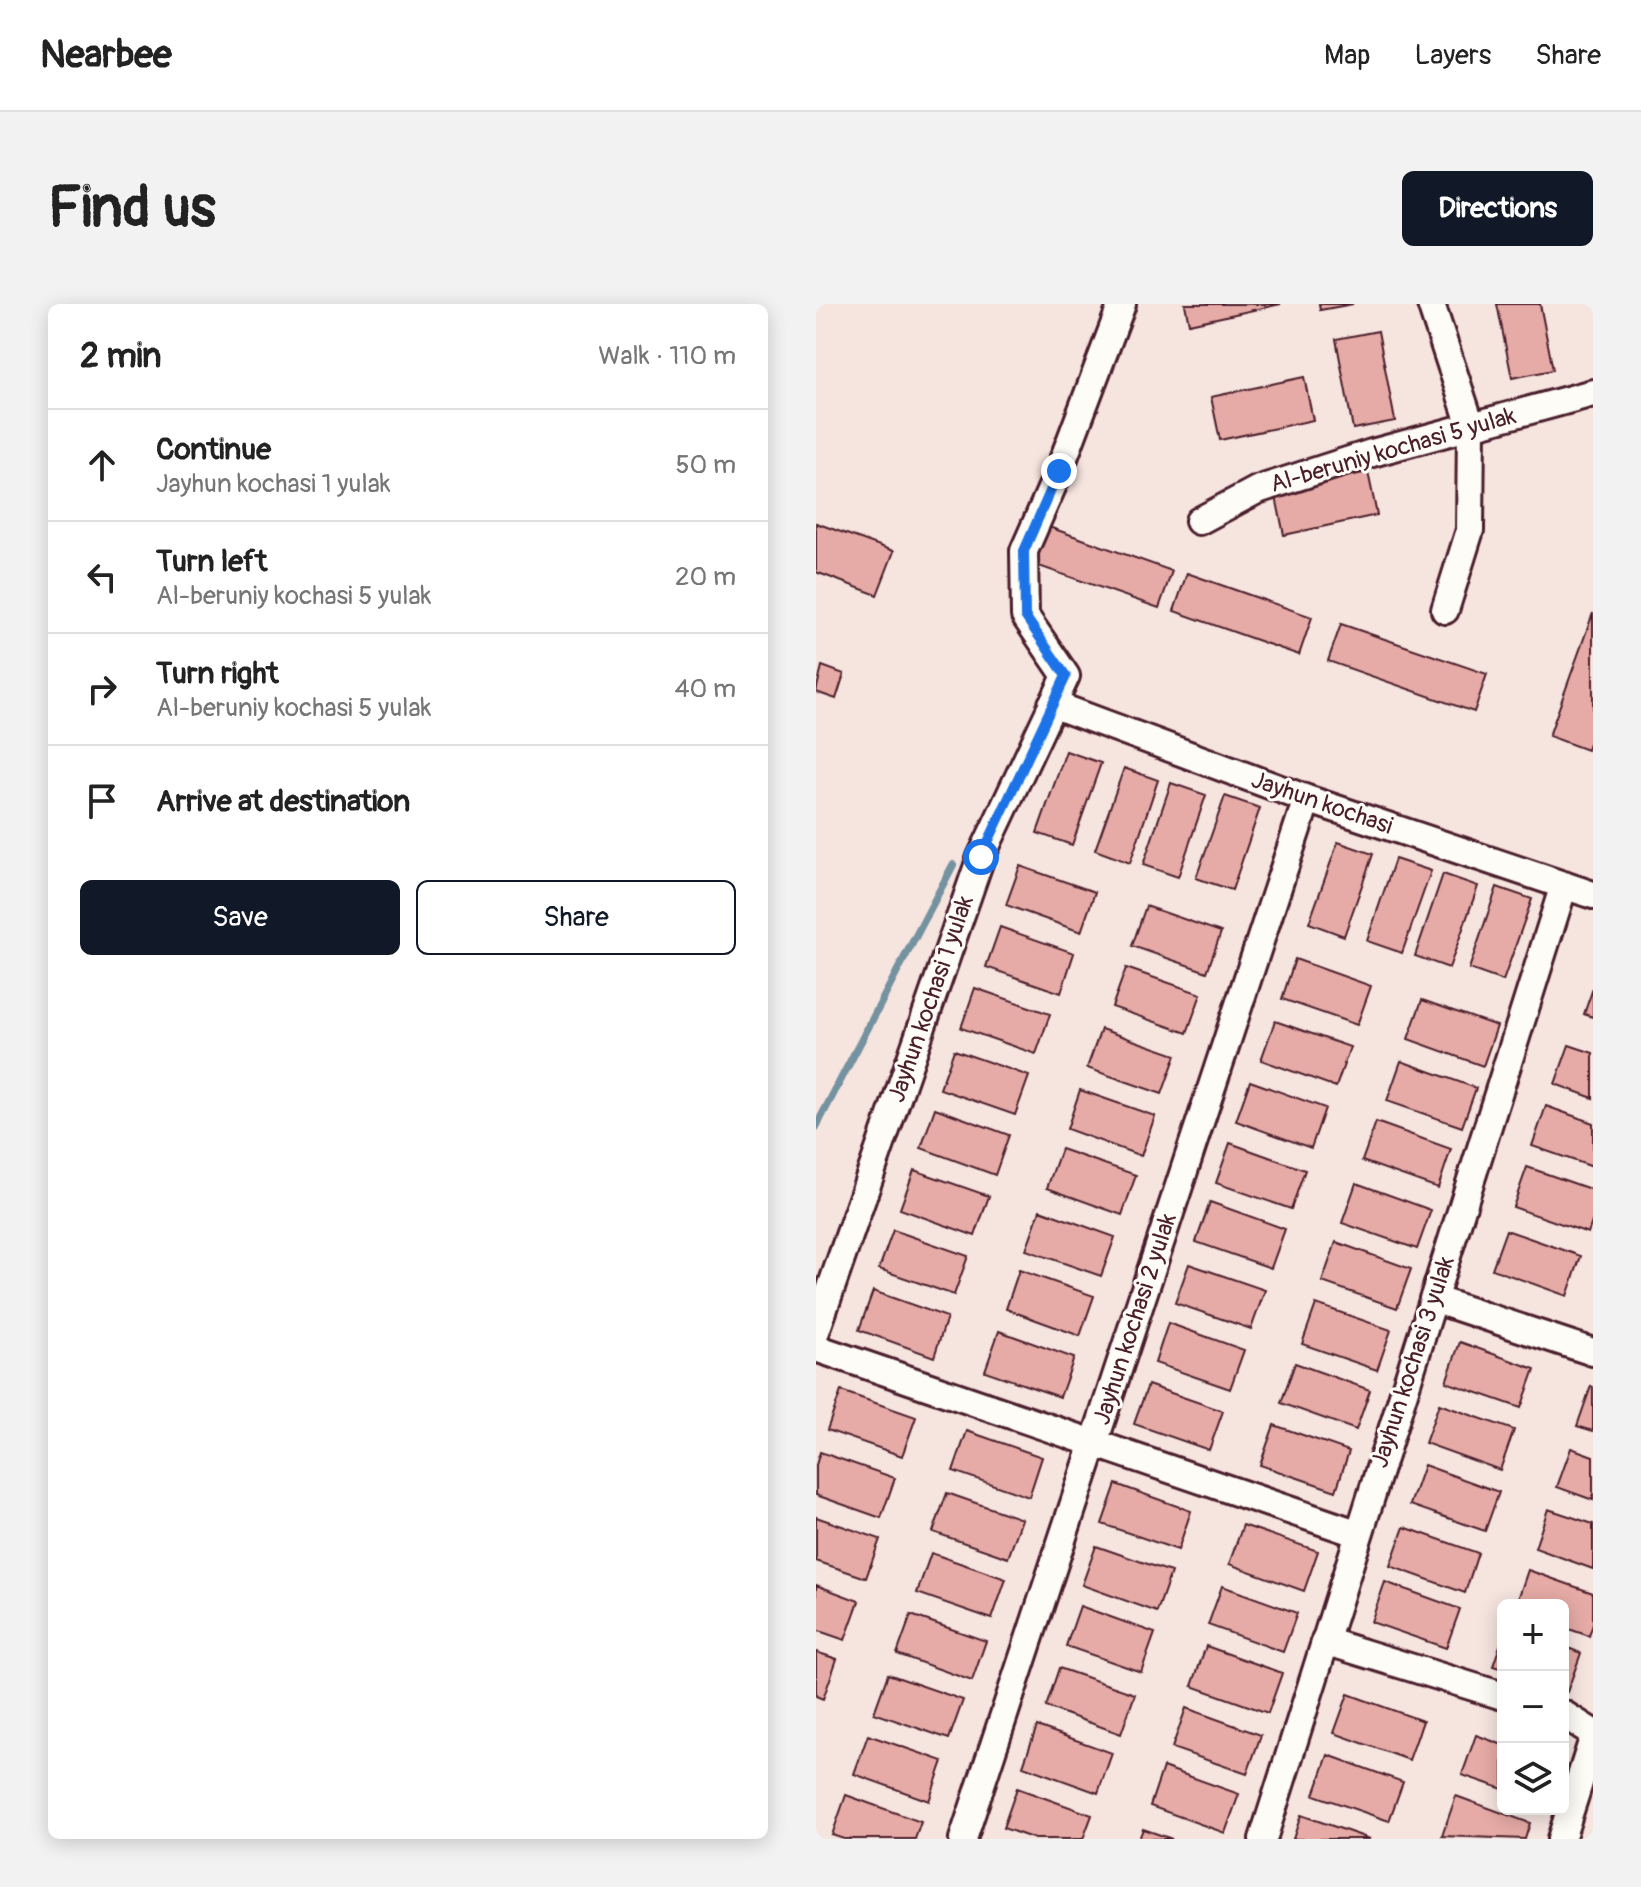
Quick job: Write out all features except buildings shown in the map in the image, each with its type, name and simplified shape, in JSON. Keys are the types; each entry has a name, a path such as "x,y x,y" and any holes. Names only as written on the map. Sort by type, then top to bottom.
{"street":[{"name":"Jayhun kochasi 1 yulak","path":"816,1331 981,857 1066,676 1025,616 1024,551 1059,471 1122,304"},
{"path":"1431,304 1471,426 1470,530 1445,610"},
{"name":"Al-beruniy kochasi 5 yulak","path":"1199,521 1257,490 1372,453 1593,393"},
{"name":"Jayhun kochasi","path":"1052,704 1307,799 1593,895"},
{"name":"Jayhun kochasi 2 yulak","path":"963,1839 1307,799"},
{"name":"Jayhun kochasi 3 yulak","path":"1263,1839 1564,885"},
{"path":"1433,1299 1593,1352"},
{"path":"816,1348 1359,1534"},
{"path":"1325,1641 1497,1694"},
{"path":"1569,1718 1593,1733"},
{"path":"1561,1839 1593,1739"}],"waterway":[{"path":"816,1127 953,865"}],"route":[{"path":"981,857 1066,676 1025,616 1024,551 1059,471"}]}
